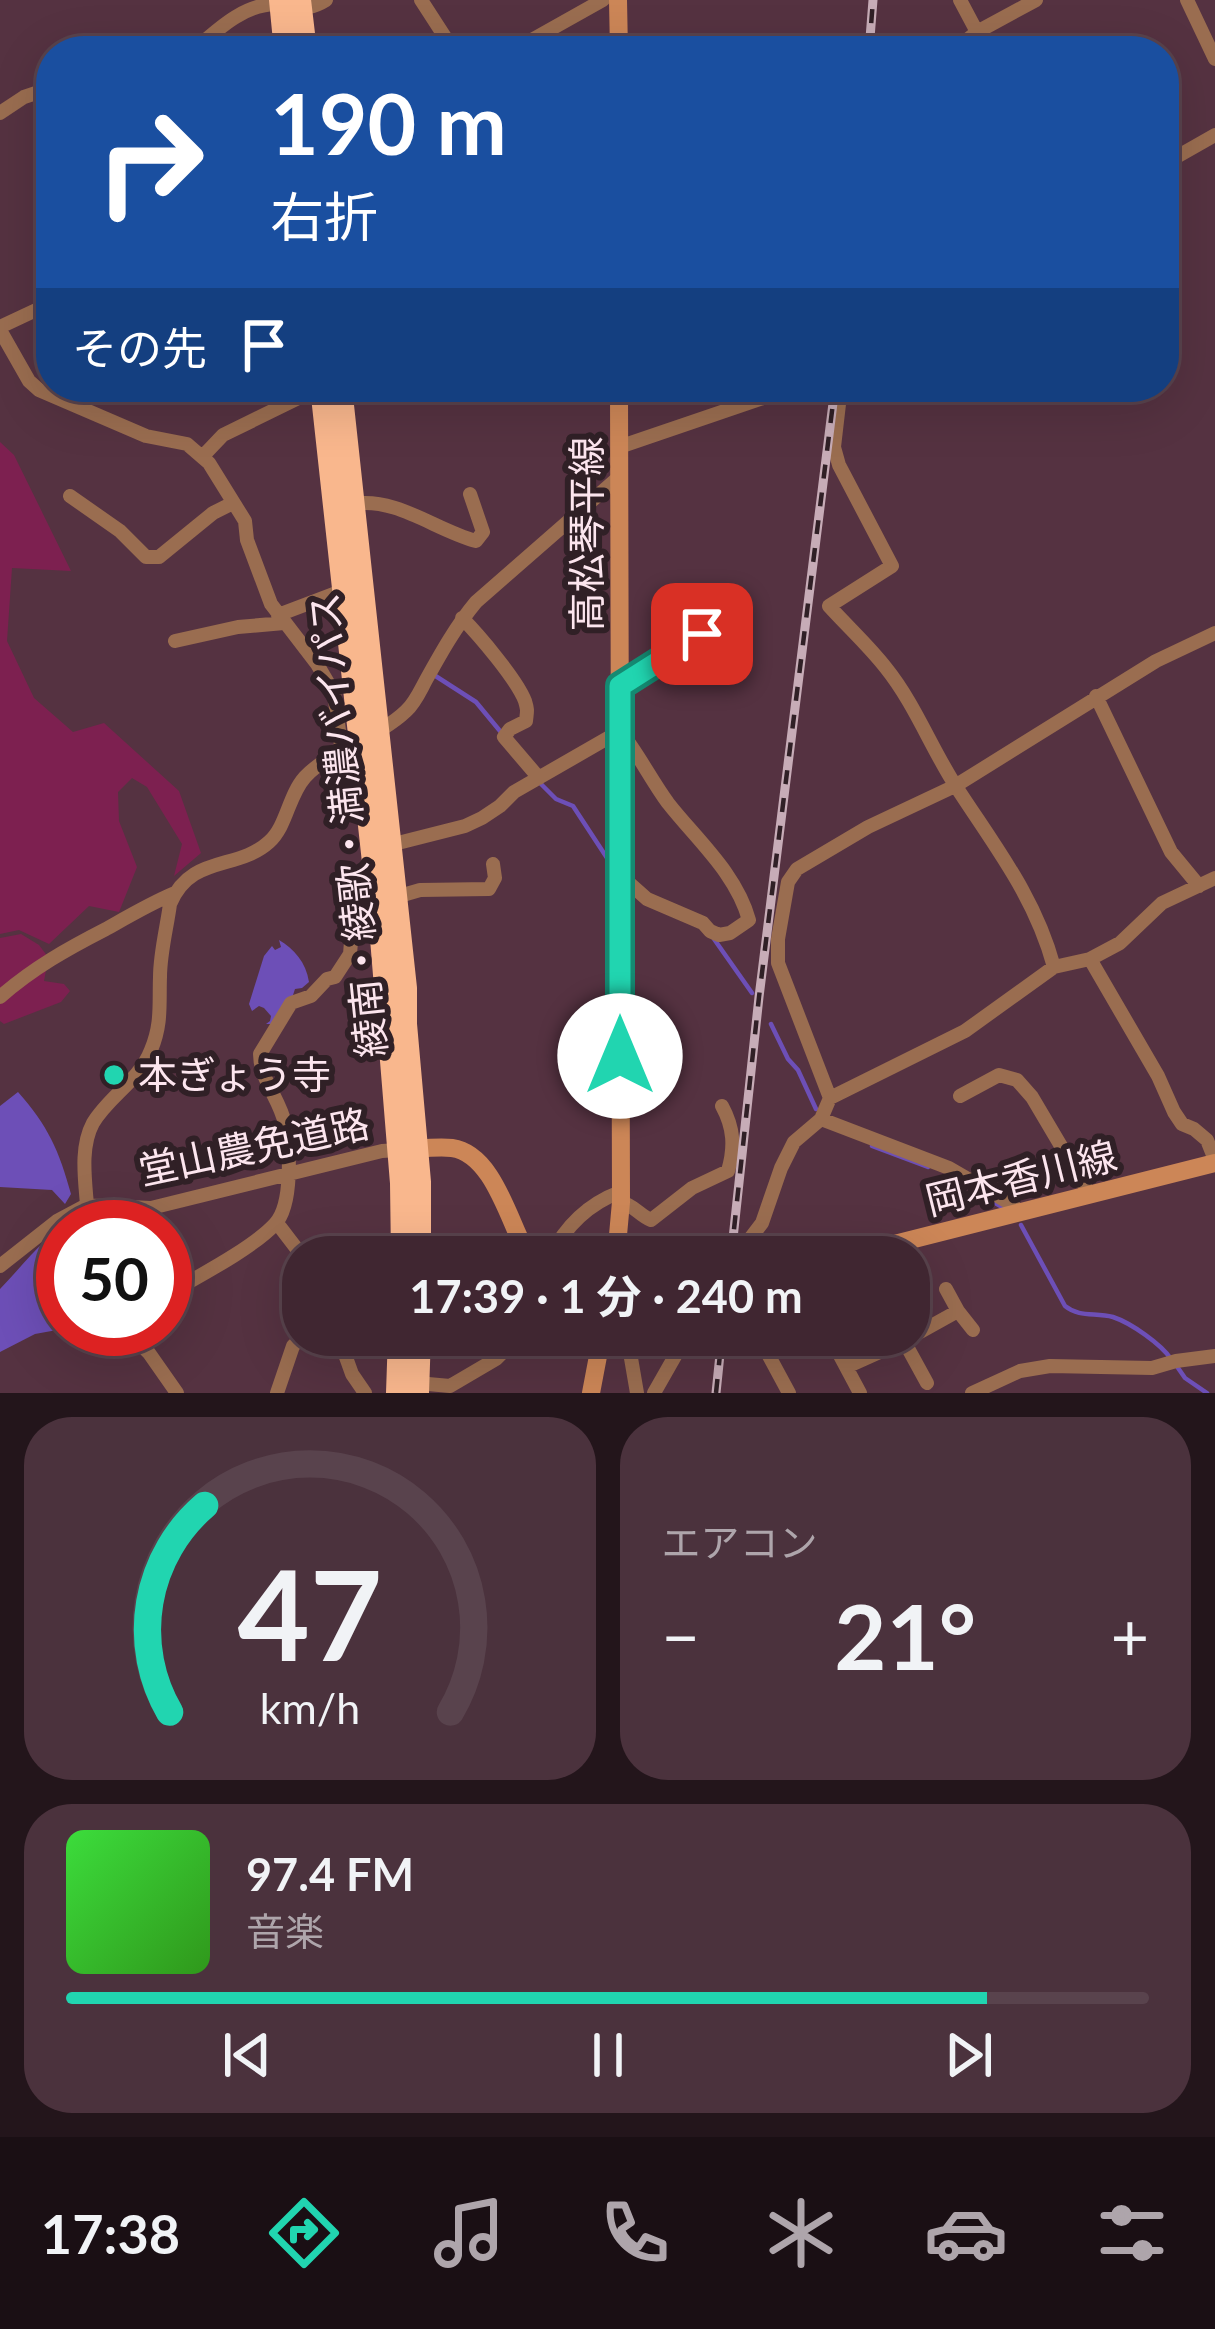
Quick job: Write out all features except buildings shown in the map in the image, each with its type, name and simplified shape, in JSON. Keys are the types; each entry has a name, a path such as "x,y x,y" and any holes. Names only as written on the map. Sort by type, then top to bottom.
{"highway":[{"path":"287,36 290,3"},
{"path":"290,3 300,36"},
{"name":"綾南・綾歌・満濃バイパス","path":"324,402 407,1150 419,1182 419,1236"},
{"name":"綾南・綾歌・満濃バイパス","path":"342,402 353,504 360,742 390,845 396,897 407,1150 404,1236"},
{"path":"404,1356 411,1390"},
{"path":"411,1390 416,1356"}],"main road":[{"path":"618,0 619,36"},
{"name":"高松琴平線","path":"617,1236 619,402"},
{"path":"407,1150 453,1148 473,1159 498,1189 519,1236"},
{"name":"岡本香川線","path":"926,1236 1215,1162"},
{"path":"591,1393 598,1356"}],"street":[{"path":"211,36 252,8 290,3 316,6 326,0"},
{"path":"421,0 444,36"},
{"path":"539,36 603,0"},
{"path":"960,0 976,32"},
{"path":"971,36 1036,0"},
{"path":"1187,0 1215,58"},
{"path":"0,113 36,94"},
{"path":"1179,155 1215,135"},
{"path":"36,311 0,328 36,388"},
{"path":"67,402 146,436 187,444 202,456 245,521 247,540 271,604 316,664 360,742"},
{"path":"202,456 223,435 291,402"},
{"path":"619,447 751,402"},
{"path":"839,402 834,447 839,465 892,566 829,607 888,670 1031,903 1054,967"},
{"path":"0,997 58,953 175,892 209,865 254,853 272,840 307,774 410,708 476,602 619,477"},
{"path":"353,504 374,502 404,510 476,542 483,532 470,494"},
{"path":"70,496 146,557 159,557 233,502"},
{"path":"175,641 281,619 344,590"},
{"path":"462,618 520,690 528,707 526,722 503,736 539,778"},
{"path":"620,686 702,634"},
{"path":"830,1098 778,963 788,882 797,869 868,827 955,786 1156,661 1215,634"},
{"path":"1096,696 1171,852 1198,886"},
{"path":"390,845 465,826 620,731 666,800 720,863 744,901 749,920 730,933 710,932 703,923 647,899 620,875"},
{"path":"192,1280 277,1223 286,1203 285,1121 264,1077 260,1054 291,1003 311,996 335,977 350,954 356,930 381,926 396,897 420,890 489,889 495,878 493,864"},
{"path":"752,1236 762,1223 794,1142 821,1119 830,1098 965,1031 1054,967 1090,958 1120,943 1162,903 1215,878"},
{"path":"87,1200 84,1161 94,1122 141,1070 158,1030 159,975 175,892"},
{"path":"1090,958 1174,1112 1182,1124 1207,1140 1215,1162"},
{"path":"960,1096 999,1076 1017,1080 1055,1133 1090,1195"},
{"path":"561,1236 606,1197 620,1197 652,1220 692,1188 728,1171 733,1133 722,1106"},
{"path":"821,1119 949,1168 1013,1205 1017,1213"},
{"name":"堂山農免道路","path":"183,1200 382,1151 407,1150"},
{"path":"277,1223 287,1236"},
{"path":"0,1266 36,1238"},
{"path":"946,1289 973,1330"},
{"path":"930,1327 958,1311"},
{"path":"151,1356 177,1393"},
{"path":"277,1393 290,1356"},
{"path":"346,1356 365,1393"},
{"path":"411,1390 450,1386 499,1356"},
{"path":"631,1356 637,1393"},
{"path":"654,1393 675,1356"},
{"path":"769,1356 789,1393"},
{"path":"840,1356 860,1393"},
{"path":"846,1367 872,1356"},
{"path":"912,1356 927,1383"},
{"path":"972,1393 1020,1371 1050,1366 1151,1368 1215,1356"}],"shaded area":[{"path":"0,442 14,455 71,571 12,568 7,641 34,698 73,732 104,723 179,791 201,853 174,876 182,844 147,787 132,778 118,792 119,821 137,867 119,912 89,906 49,944 19,930 0,934"},
{"path":"21,934 48,957 0,993 0,938"},
{"path":"279,940 298,957 309,982 295,989 272,1024 266,1024 271,1016 259,1006 252,1011 249,1004 264,956 272,946 275,950 281,947"},
{"path":"47,965 44,981 64,984 70,991 61,1002 4,1024 0,1021 0,1001"},
{"path":"18,1092 37,1116 57,1151 71,1194 67,1200 52,1190 0,1187 0,1106"},
{"path":"36,1251 36,1334 0,1352 0,1289"}],"waterway":[{"path":"434,675 476,702 500,731"},
{"path":"540,783 556,799 573,806 609,861"},
{"path":"714,939 752,993"},
{"path":"771,1024 816,1109"},
{"path":"872,1146 928,1167"},
{"path":"960,1182 1002,1207"},
{"path":"1021,1225 1065,1306 1120,1320 1171,1359"},
{"path":"1176,1365 1185,1378 1207,1393"}],"railway":[{"path":"870,36 873,0"},
{"path":"733,1236 833,402"},
{"path":"716,1393 720,1356"}],"place":[{"name":"本ぎょう寺","path":"114,1075"}],"route":[{"path":"620,1056 620,686 702,634"}]}
